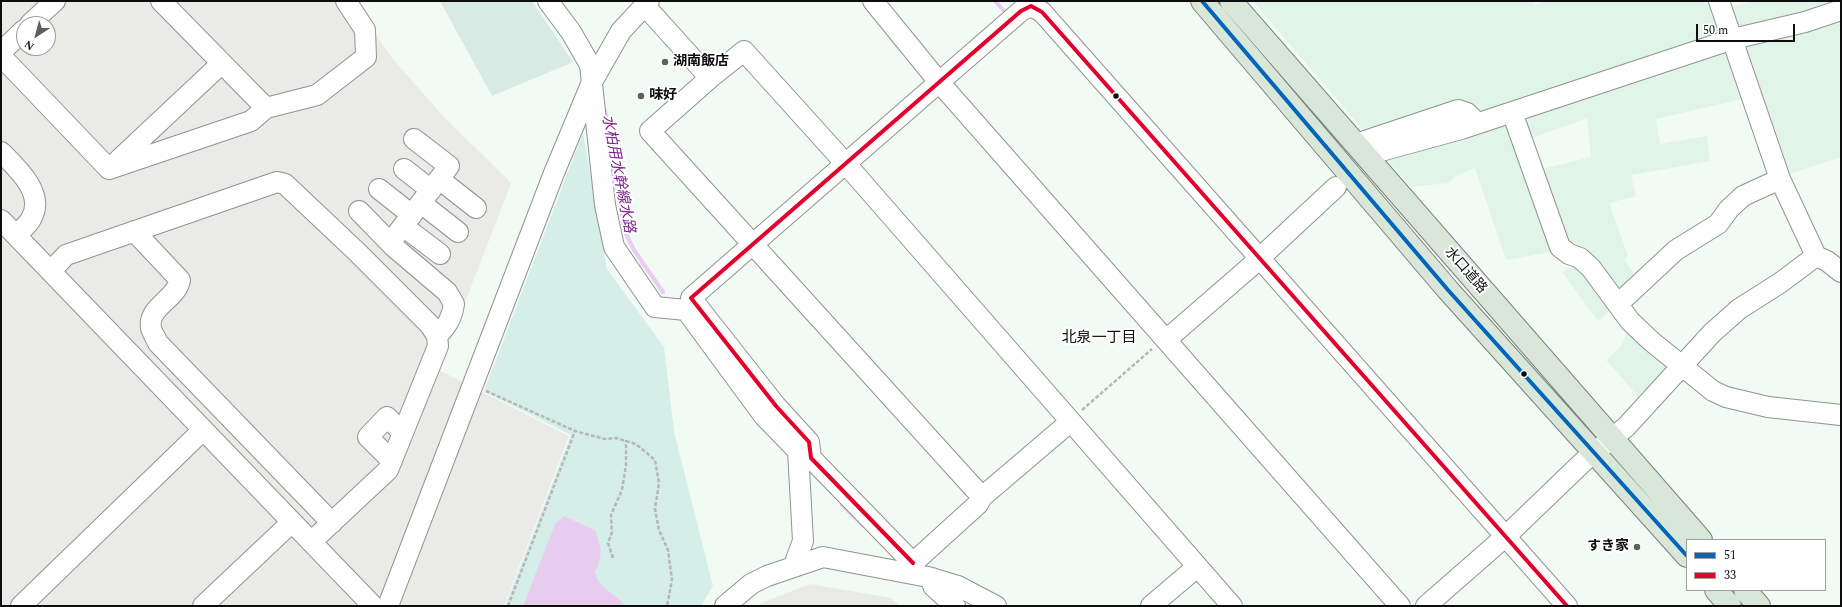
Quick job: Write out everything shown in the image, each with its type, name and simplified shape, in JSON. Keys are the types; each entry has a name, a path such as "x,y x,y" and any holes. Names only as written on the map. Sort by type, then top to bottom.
{"highway":[{"name":"水口道路","path":"1202,1 1448,290 1699,539"},
{"name":"水口道路","path":"1231,1 1356,144 1604,446 1686,555"},
{"path":"1717,591 1730,606"},
{"path":"1746,591 1759,606"}],"street":[{"path":"39,16 55,1"},
{"path":"161,1 266,108"},
{"path":"109,169 251,121 266,108 317,95 366,57 365,30 346,1"},
{"path":"548,1 590,66 606,205 614,247 655,307 686,310 764,416 797,439 809,442 811,458 908,567"},
{"path":"873,1 940,82 1400,606"},
{"path":"1719,1 1780,179 1816,256 1827,261 1841,272"},
{"path":"388,606 554,173 592,82 621,31 647,3 710,78"},
{"path":"794,565 803,541 797,439 776,406 691,298 753,246 1021,11 1031,6 1036,8 1047,18 1567,606"},
{"path":"1381,151 1512,112 1732,40 1805,22 1841,10"},
{"path":"16,37 2,49 109,169"},
{"path":"982,497 650,131 710,78 744,52 846,164 1232,606"},
{"path":"109,169 222,63"},
{"path":"1356,144 1458,110 1467,114 1477,123"},
{"path":"1512,112 1560,247 1569,254 1580,258 1591,268 1630,321 1651,341 1713,391 1726,397 1768,407 1841,415"},
{"path":"390,243 449,166 414,140"},
{"path":"1,152 14,165 31,188 36,204 31,219 16,235"},
{"path":"404,169 421,203 440,254"},
{"path":"1618,304 1676,250 1718,224 1729,209 1744,196 1780,179"},
{"path":"51,271 66,255 264,185 277,182 285,184 430,325 437,336 438,346 388,470 311,542"},
{"path":"1166,340 1259,258 1336,187"},
{"path":"379,189 421,203 476,208"},
{"path":"421,203 458,232"},
{"path":"359,210 390,243 447,292 454,304 453,314 446,327 437,336"},
{"path":"1,220 373,606"},
{"path":"134,231 180,280 179,287 152,315 151,327 158,343 332,523"},
{"path":"1426,606 1506,536 1584,461 1626,427 1712,333 1739,309 1780,283 1816,256"},
{"path":"392,461 368,437 387,417 403,433"},
{"path":"908,567 978,504 982,497 1070,422"},
{"path":"21,606 203,430"},
{"path":"203,606 292,522"},
{"path":"725,606 751,584 794,565 823,557 908,567 932,578 958,586 996,606"},
{"path":"1151,606 1197,567"},
{"path":"932,578 933,586 955,606"}],"path":[{"path":"1070,422 1157,345 1166,340"},
{"path":"482,389 575,432 606,439 616,438 636,444 655,460 659,483 655,509 660,530 668,550 672,580 667,606"},
{"path":"508,606 575,432"},
{"path":"613,558 608,543 612,532 611,515 622,490 626,465 626,440"}],"shaded area":[{"path":"1,1 352,1 393,59 443,116 511,183 439,370 569,436 504,606 1,606"},
{"path":"440,1 532,1 573,62 492,96"},
{"path":"583,133 607,269 664,347 674,432 713,586 701,606 505,606 571,435 484,391"},
{"path":"564,516 596,531 601,551 595,572 597,578 603,587 625,606 523,606 555,524"},
{"path":"810,584 892,598 899,606 757,606 761,603"}],"green space":[{"path":"1253,1 1533,1 1536,5 1543,1 1714,1 1725,34 1481,118 1464,100 1365,132"},
{"path":"1756,1 1841,1 1741,31 1735,27 1729,7"},
{"path":"1841,19 1841,157 1783,176 1742,49"},
{"path":"1726,50 1746,98 1656,119 1660,144 1707,136 1710,161 1631,175 1636,196 1609,203 1628,256 1624,259 1637,278 1618,297 1570,249 1538,170 1591,157 1587,118 1530,139 1524,117"},
{"path":"1509,123 1556,251 1506,260 1475,168 1456,176 1448,183 1411,187 1389,161"},
{"path":"1580,263 1614,307 1598,321 1562,272"},
{"path":"1629,328 1676,368 1643,402 1606,360 1621,346"}],"waterway":[{"path":"995,1 1005,12"},
{"name":"水柏用水幹線水路","path":"605,110 624,230 634,250 663,292"},
{"name":"水柏用水幹線水路","path":"842,505 865,527"}],"transit line":[{"name":"51","path":"1202,1 1448,290 1686,555"},
{"name":"33","path":"913,563 811,458 809,442 776,406 691,298 1021,11 1031,6 1042,12 1567,606"}],"place":[{"name":"湖南飯店","path":"665,62"},
{"name":"味好","path":"641,96"},
{"name":"すき家","path":"1637,547"}],"district":[{"name":"北泉一丁目","path":"1099,339"}]}
